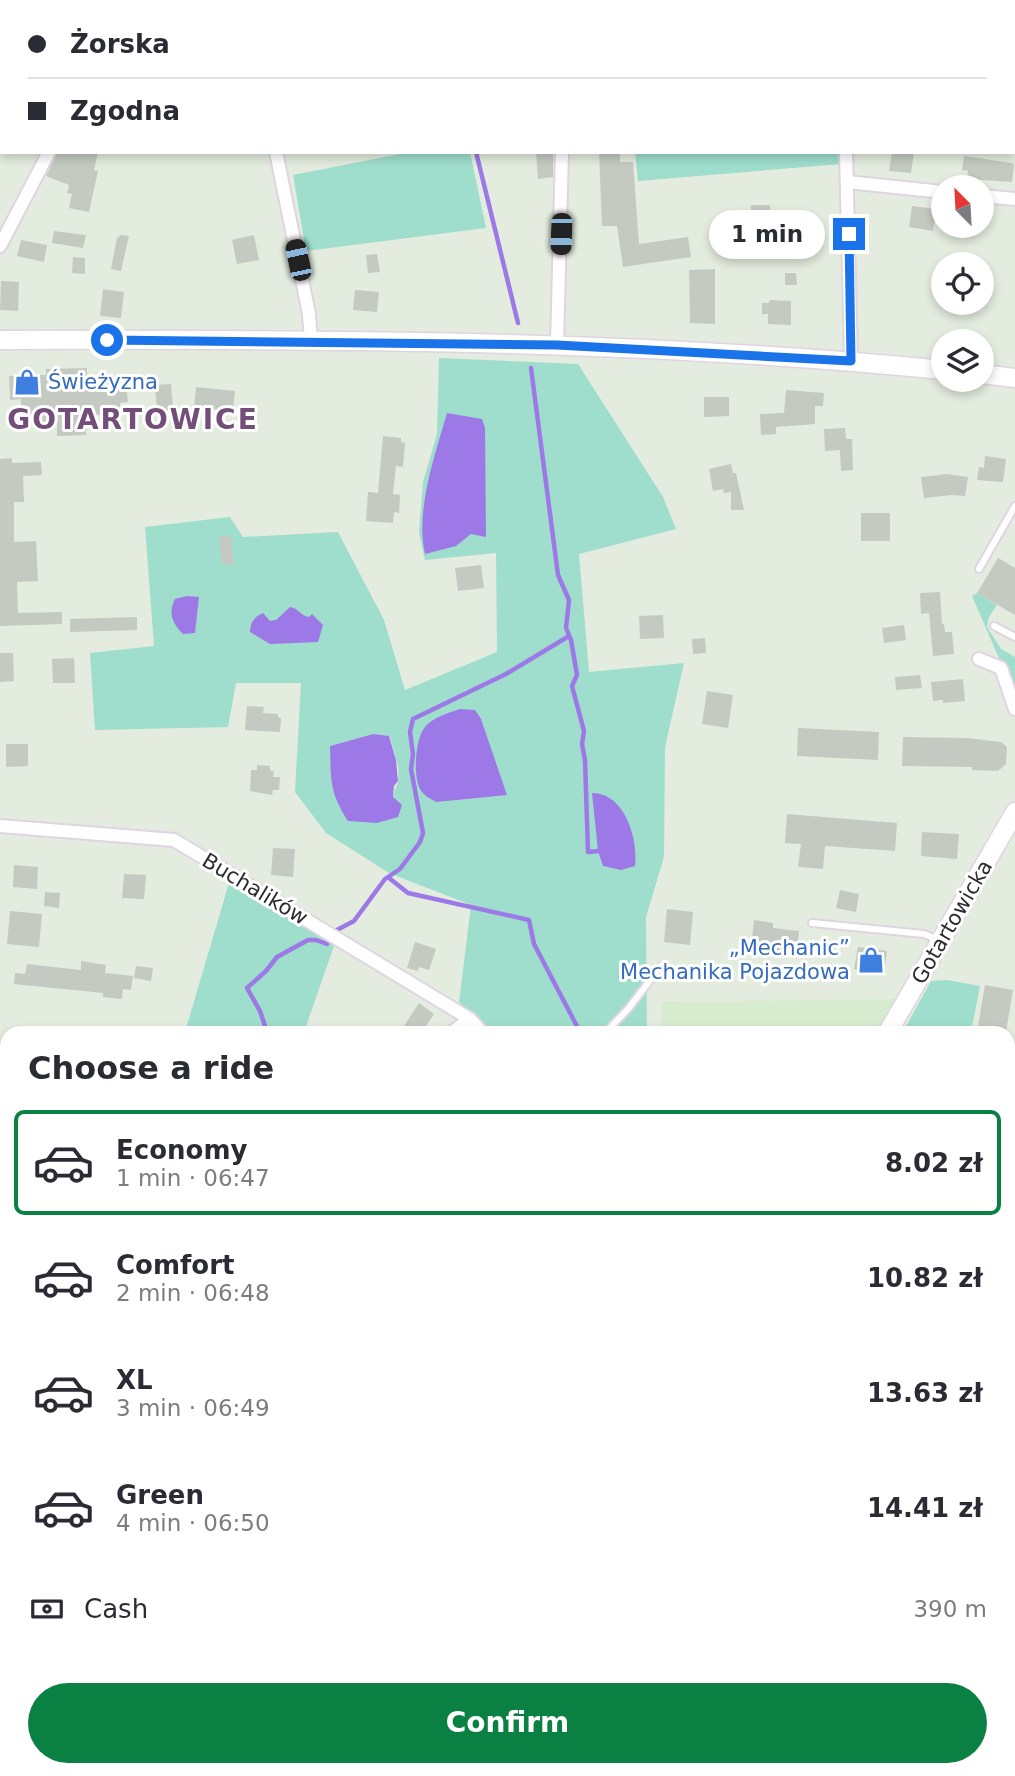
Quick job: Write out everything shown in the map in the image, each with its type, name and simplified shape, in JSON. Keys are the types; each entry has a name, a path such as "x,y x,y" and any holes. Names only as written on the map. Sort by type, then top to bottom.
{"main road":[{"path":"0,340 557,345 851,361 931,369"},
{"path":"994,375 1015,378"},
{"name":"Gotartowicka","path":"891,1026 1015,812"}],"street":[{"path":"0,246 48,154"},
{"path":"276,154 309,314 311,341"},
{"path":"557,345 562,154"},
{"path":"846,154 851,361"},
{"path":"847,182 931,191"},
{"path":"994,197 1015,199"},
{"path":"979,659 1000,668 1015,709"},
{"name":"Buchalików","path":"0,826 174,840 470,1018 477,1026"},
{"path":"460,1026 470,1018"}],"lane":[{"path":"979,569 1015,506"},
{"path":"994,626 1015,637"},
{"path":"812,923 924,934 941,941"},
{"path":"612,1026 661,966"}],"shaded area":[{"path":"400,154 470,154 486,228 306,251 293,175"},
{"path":"635,154 841,154 841,164 638,181"},
{"path":"439,358 578,364 663,497 676,529 579,554 589,672 684,663 665,747 664,857 646,917 647,1026 483,1026 459,1002 471,905 389,873 326,833 295,792 301,683 236,683 228,727 95,730 90,653 154,646 145,527 230,517 243,537 338,532 384,620 405,690 497,652 496,553 425,560 419,533 423,482 437,434","holes":["373,734 390,737 398,781 393,798 330,746"]},
{"path":"447,413 482,419 485,428 486,537 471,534 456,546 425,554 424,502"},
{"path":"977,593 997,605 989,617 987,627 1001,649 1015,657 1015,685 1005,672 972,596"},
{"path":"199,597 195,633 183,634 174,622 172,609 175,599"},
{"path":"290,607 309,617 312,614 323,625 318,642 270,644 250,632 252,622 257,616 263,613 270,621 276,620"},
{"path":"460,709 475,710 481,719 507,795 436,802 422,792 417,778 416,760 422,733 432,721"},
{"path":"373,734 389,736 396,760 398,781 394,786 393,797 402,805 398,817 377,823 348,821 334,793 330,746"},
{"path":"592,793 613,801 627,819 634,843 635,866 621,870 603,866 598,851"},
{"path":"229,883 335,943 306,1026 187,1026"},
{"path":"947,980 980,986 972,1026 906,1026 931,981"},
{"path":"895,999 879,1026 662,1026 662,1002"}],"building":[{"path":"57,154 98,154 94,170 98,171 89,212 69,208 72,194 67,193 69,185 46,176"},
{"path":"536,154 553,154 553,177 538,179"},
{"path":"599,154 620,154 620,162 633,162 639,244 688,237 691,257 623,267 617,226 602,226"},
{"path":"892,154 914,154 911,173 889,171"},
{"path":"964,156 1014,165 1012,182 994,181 994,175 968,175 968,171 962,170"},
{"path":"751,205 770,205 771,232 752,233"},
{"path":"912,206 931,208 931,231 909,227"},
{"path":"54,231 86,235 83,248 52,243"},
{"path":"121,235 129,236 121,271 111,269 117,238"},
{"path":"254,235 259,260 237,264 232,240"},
{"path":"21,240 47,245 44,262 17,256"},
{"path":"377,254 380,272 368,273 366,255"},
{"path":"73,257 85,258 85,274 72,273"},
{"path":"715,269 715,324 690,323 689,270"},
{"path":"785,273 796,273 797,285 785,285"},
{"path":"1,281 19,282 18,311 0,310"},
{"path":"103,289 124,292 121,318 100,316"},
{"path":"355,290 379,292 377,312 353,310"},
{"path":"770,300 791,301 791,325 768,324 768,314 762,314 762,303 769,303"},
{"path":"87,368 87,381 125,377 128,402 120,403 121,413 85,416 86,435 57,436 57,424 21,423 21,399 10,400 9,376 46,375 46,369"},
{"path":"171,384 173,410 157,411 155,385"},
{"path":"196,387 235,391 233,411 194,407"},
{"path":"786,390 824,393 823,406 815,406 815,424 776,427 776,434 761,435 760,414 784,413"},
{"path":"704,397 729,397 729,416 704,417"},
{"path":"845,428 846,439 852,439 853,470 841,471 840,450 825,451 824,429"},
{"path":"383,436 401,438 401,442 405,443 403,467 396,466 393,494 400,495 399,513 394,512 393,523 366,521 368,492 378,493"},
{"path":"985,456 1006,459 1003,482 977,480 979,467 984,468"},
{"path":"12,458 12,463 41,462 42,475 23,476 24,502 14,502 14,542 36,541 38,581 17,582 18,613 62,612 62,624 0,626 0,459"},
{"path":"731,464 733,473 736,473 744,510 731,510 731,492 724,493 723,489 713,491 709,469"},
{"path":"947,474 968,477 965,496 924,498 921,477"},
{"path":"861,513 890,513 890,541 861,541"},
{"path":"231,535 234,564 222,565 219,537"},
{"path":"998,558 1015,568 1015,615 977,593"},
{"path":"481,565 484,588 458,591 455,568"},
{"path":"940,592 942,624 945,632 952,632 954,654 933,656 929,613 921,614 920,593"},
{"path":"663,615 664,638 640,639 639,616"},
{"path":"137,617 137,630 70,632 70,619"},
{"path":"904,625 906,640 884,643 882,628"},
{"path":"705,638 706,653 693,654 692,639"},
{"path":"0,653 13,653 14,681 0,682"},
{"path":"74,658 75,683 53,683 52,659"},
{"path":"920,675 922,688 896,690 895,677"},
{"path":"963,679 965,701 933,701 931,682"},
{"path":"707,691 733,695 728,728 702,724"},
{"path":"247,706 264,707 263,713 278,714 281,718 280,732 245,730"},
{"path":"798,728 879,732 878,760 797,756"},
{"path":"903,737 967,738 1001,742 1007,747 1006,764 998,771 972,770 972,767 902,766"},
{"path":"6,744 28,744 28,766 6,767"},
{"path":"257,765 270,766 270,771 274,771 273,777 280,777 279,790 273,790 272,795 250,791 251,770 257,770"},
{"path":"787,814 897,823 895,851 825,846 823,869 798,867 801,844 785,843"},
{"path":"922,832 959,834 957,859 921,856"},
{"path":"273,848 295,849 293,877 271,875"},
{"path":"14,865 38,867 37,889 13,887"},
{"path":"124,874 146,875 144,899 122,898"},
{"path":"840,890 859,894 856,912 836,908"},
{"path":"45,892 60,893 59,908 44,906"},
{"path":"667,909 693,912 690,945 664,942"},
{"path":"10,911 42,914 39,947 7,944"},
{"path":"754,920 773,923 773,928 799,931 800,955 751,949"},
{"path":"415,942 436,949 429,970 407,968"},
{"name":"„Mechanic” Mechanika Pojazdowa","path":"858,947 887,951 884,973 854,969"},
{"path":"81,961 106,965 105,973 133,976 131,990 123,989 122,999 103,997 103,993 14,984 15,973 25,974 27,964 81,970"},
{"path":"136,966 153,968 151,981 134,978"},
{"path":"985,985 1013,990 1007,1026 978,1026"},
{"path":"419,1003 434,1014 426,1026 404,1026"}],"waterway":[{"path":"476,154 518,323"},
{"path":"531,368 558,575 569,600 566,628 571,640 577,675 572,686 584,731 582,744 585,760 588,852 598,851"},
{"path":"335,931 354,921 385,879 400,869 420,842 423,833 411,769 413,754 410,732 413,719 506,674 569,636"},
{"path":"389,878 408,893 529,920 534,944 577,1026"},
{"path":"265,1026 247,988 277,957 308,940 327,944"}],"place":[{"name":"Świeżyzna","path":"27,382"},
{"name":"„Mechanic” Mechanika Pojazdowa","path":"871,960"}],"district":[{"name":"GOTARTOWICE","path":"133,419"}],"route":[{"path":"107,340 557,345 851,361 849,234"}]}
